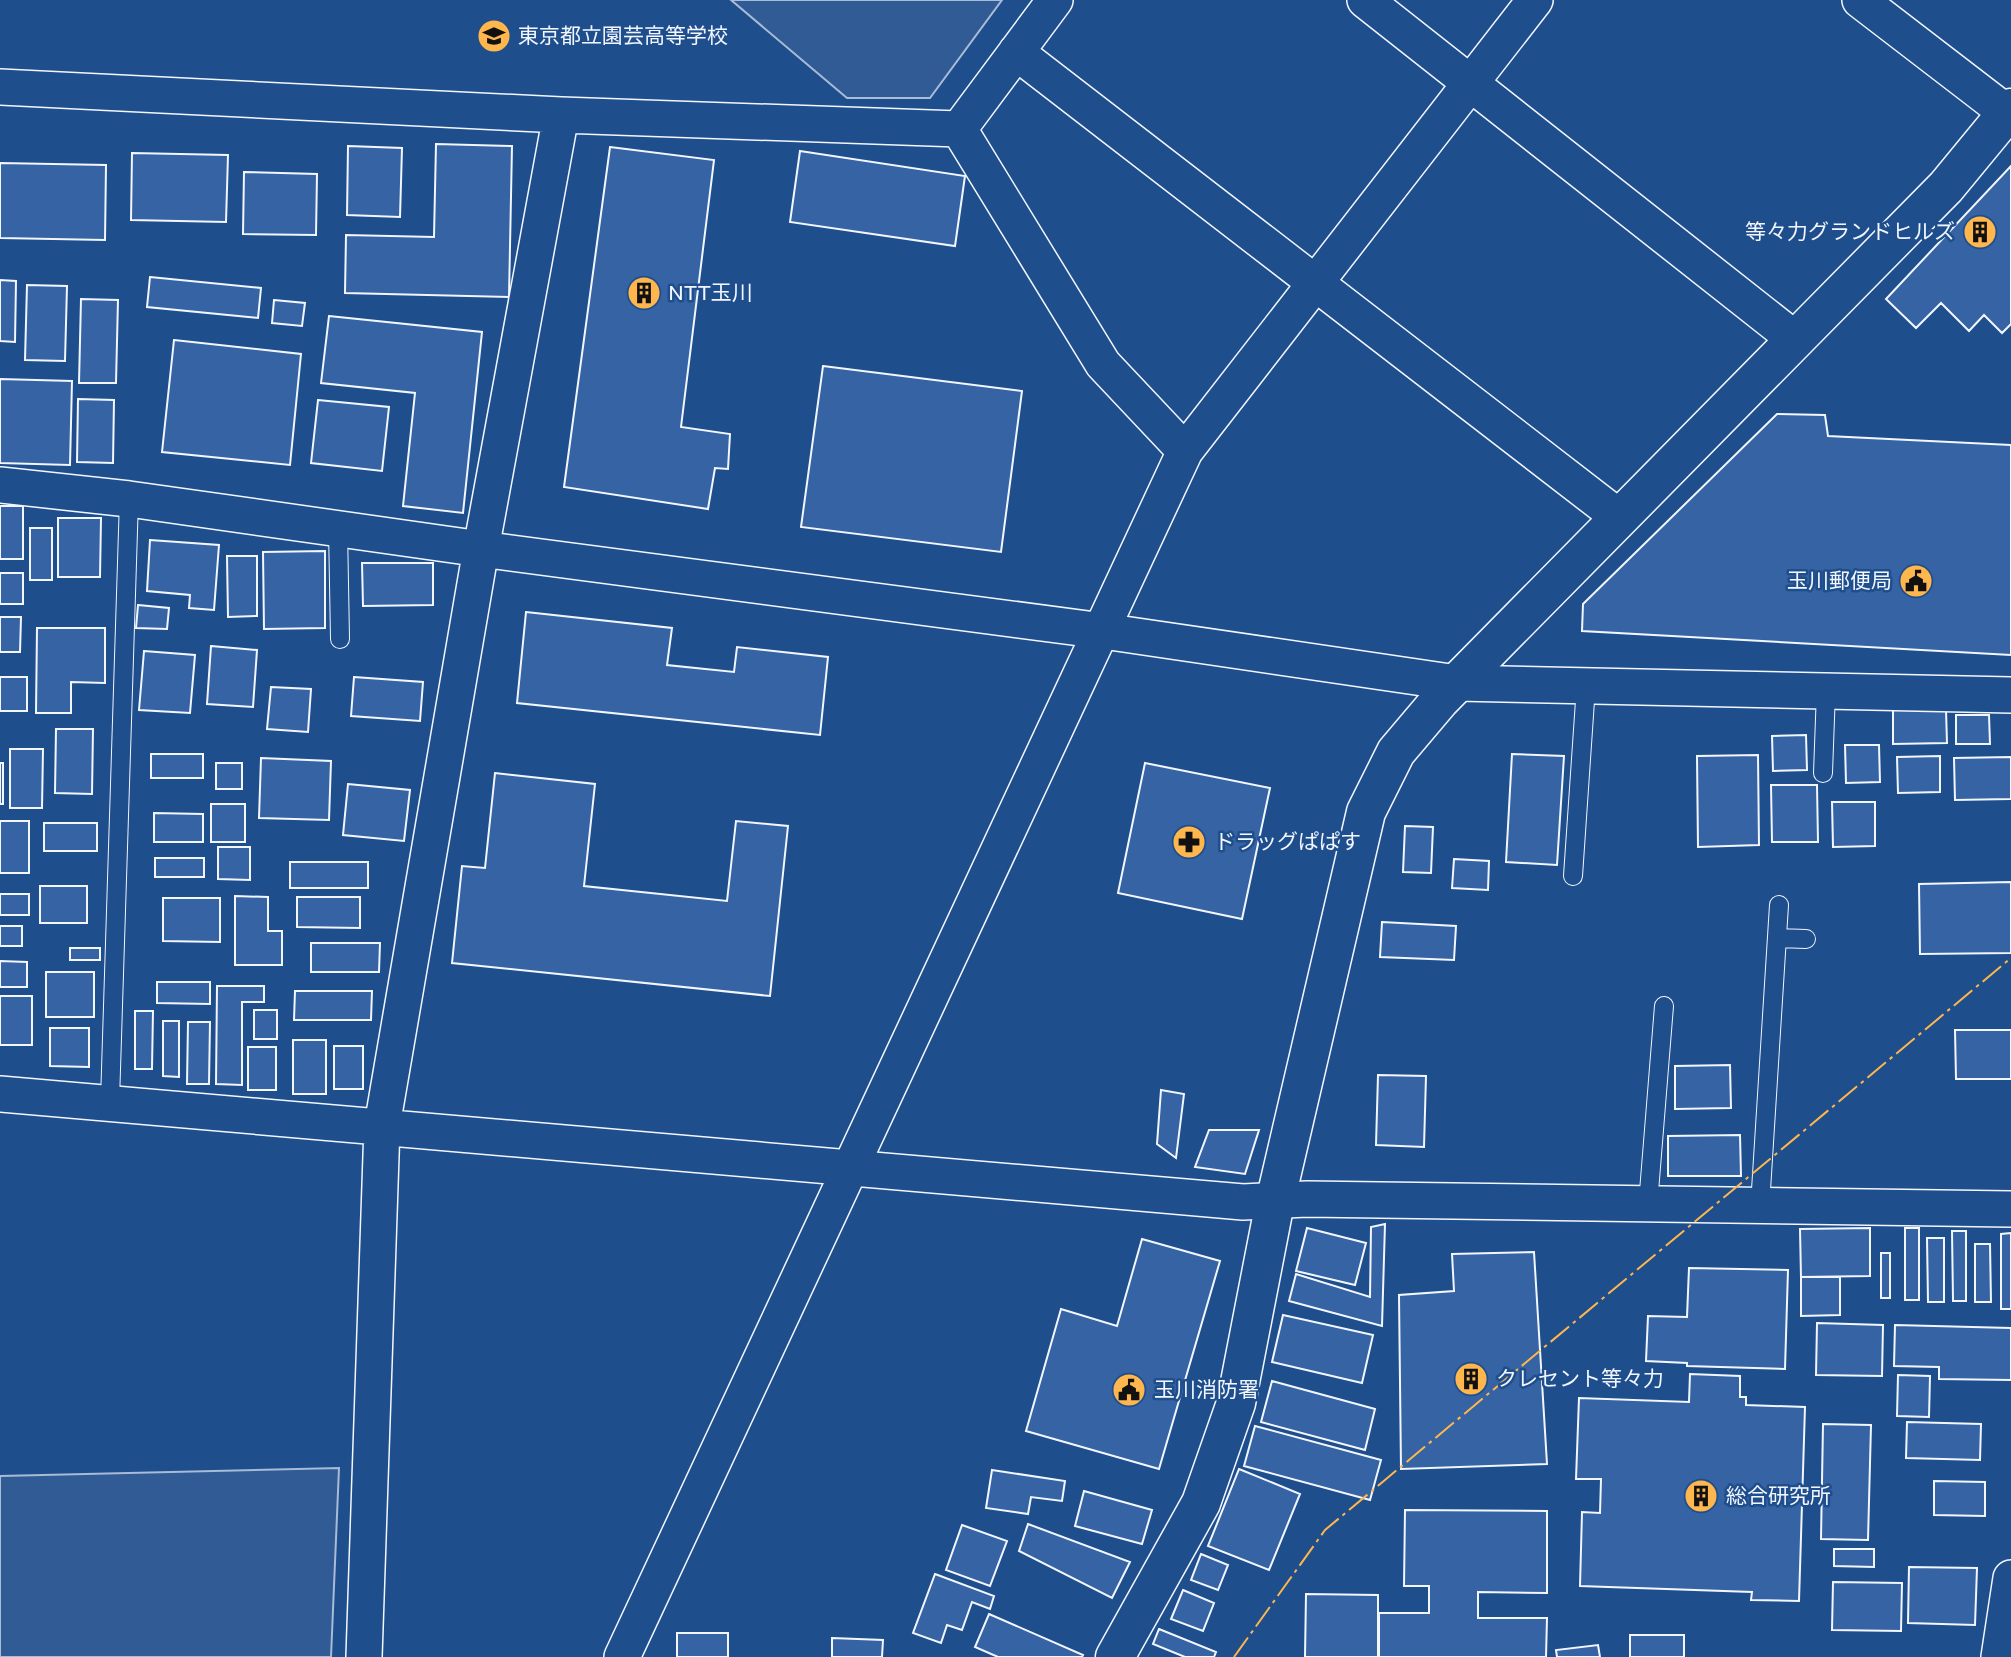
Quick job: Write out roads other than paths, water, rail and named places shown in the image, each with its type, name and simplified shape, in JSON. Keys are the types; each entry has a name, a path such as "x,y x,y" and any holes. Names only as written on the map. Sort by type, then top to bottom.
{"street":[{"path":"959,129 1055,0"},
{"path":"1364,0 1796,340"},
{"path":"622,1657 1185,451 1535,0"},
{"path":"1115,1657 1200,1503 1220,1455 1236,1403 1275,1202 1366,812 1396,752 1457,683 1946,187 2010,113 1860,0"},
{"path":"1017,52 1620,518"},
{"path":"0,87 561,116 959,129"},
{"path":"364,1657 382,1126 481,549 561,116"},
{"path":"959,129 1103,364 1185,451"},
{"path":"0,485 129,499 481,549 1103,631 1457,683 2011,695"},
{"path":"0,1094 110,1101 1223,1201 1275,1202 1307,1199 2011,1209"},
{"path":"1999,1657 2011,1578"}],"lane":[{"path":"110,1101 129,499"},
{"path":"338,528 340,639"},
{"path":"1573,876 1586,686"},
{"path":"1823,773 1826,691"},
{"path":"1760,1206 1779,905"},
{"path":"1777,938 1806,939"},
{"path":"1648,1204 1664,1006"}],"place":[{"name":"東京都立園芸高等学校","path":"494,36"},
{"name":"等々力グランドヒルズ","path":"1980,232"},
{"name":"NTT玉川","path":"644,293"},
{"name":"玉川郵便局","path":"1916,581"},
{"name":"ドラッグぱぱす","path":"1189,842"},
{"name":"クレセント等々力","path":"1471,1379"},
{"name":"玉川消防署","path":"1129,1390"},
{"name":"総合研究所","path":"1701,1496"}]}
